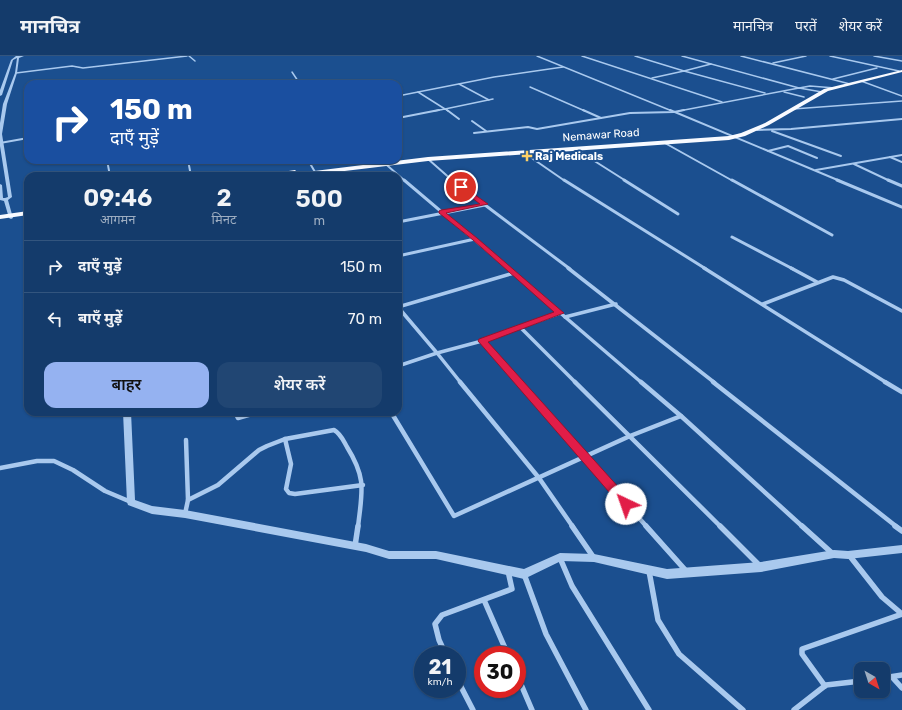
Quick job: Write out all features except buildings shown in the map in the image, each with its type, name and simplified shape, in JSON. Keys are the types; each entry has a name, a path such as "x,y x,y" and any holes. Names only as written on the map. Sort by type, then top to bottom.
{"highway":[{"name":"Nemawar Road","path":"848,83 899,71"},
{"name":"Nemawar Road","path":"733,136 754,128 804,97 819,91 899,71"},
{"name":"Nemawar Road","path":"402,161 733,136 757,130 793,109 819,91"},
{"name":"Nemawar Road","path":"402,160 696,139"},
{"name":"Nemawar Road","path":"306,172 368,164"},
{"name":"Nemawar Road","path":"309,172 315,171"},
{"path":"0,219 24,215"}],"street":[{"path":"0,95 12,60 18,56"},
{"path":"6,200 10,197 0,134 4,108 16,73 18,58 23,56"},
{"path":"16,73 72,66 83,68 188,56 195,61"},
{"path":"537,56 902,207"},
{"path":"583,56 588,56"},
{"path":"583,56 723,103"},
{"path":"635,56 767,94"},
{"path":"682,56 799,88 819,91"},
{"path":"741,56 848,83"},
{"path":"772,64 806,56"},
{"path":"830,56 899,71"},
{"path":"874,56 902,61"},
{"path":"651,79 711,64"},
{"path":"402,95 458,83 563,67"},
{"path":"832,79 879,67"},
{"path":"292,72 297,80"},
{"path":"5,81 14,80"},
{"path":"861,81 902,96"},
{"path":"458,83 489,100"},
{"path":"474,133 528,127 537,129 630,113 674,112 810,86 832,87"},
{"path":"530,87 601,118"},
{"path":"418,92 459,119"},
{"path":"782,92 804,97"},
{"path":"402,117 493,99"},
{"path":"793,109 902,101"},
{"path":"757,130 902,119"},
{"path":"472,121 486,131"},
{"path":"770,130 841,156"},
{"path":"1,143 24,138"},
{"path":"662,142 832,236"},
{"path":"768,151 788,146 817,158"},
{"path":"574,148 678,214"},
{"path":"523,152 583,193 902,392"},
{"path":"814,171 902,155"},
{"path":"890,157 902,162"},
{"path":"428,159 449,178 616,304 902,531"},
{"path":"310,164 315,171"},
{"path":"385,164 395,172"},
{"path":"853,164 902,186"},
{"path":"402,178 475,239 680,416 834,554"},
{"path":"0,185 1,199 6,200"},
{"path":"6,200 11,217"},
{"path":"402,221 485,204"},
{"path":"732,237 817,282"},
{"path":"402,255 475,239"},
{"path":"402,306 514,273"},
{"path":"763,304 830,277 840,279 902,311"},
{"path":"565,317 616,304"},
{"path":"402,312 539,478 594,558"},
{"path":"402,365 436,353 482,341 560,313"},
{"path":"521,328 761,567"},
{"path":"482,341 687,572"},
{"path":"127,416 131,502"},
{"path":"394,416 454,516 585,458 630,436 680,416"},
{"path":"188,500 218,485 259,450 285,439 331,430 337,431 357,462 363,485 355,546"},
{"path":"285,439 291,464 286,489 289,493 295,494 363,485"},
{"path":"185,514 188,500 186,440"},
{"path":"0,468 37,461 54,461 73,470 105,492 152,510 185,514 366,548 389,555 436,555 524,574 560,557 594,558 667,574 761,567 834,554 848,555 902,549"},
{"path":"848,555 882,597 902,614"},
{"path":"560,557 572,586 649,710"},
{"path":"442,646 435,624 442,615 512,589 508,570"},
{"path":"648,570 658,620 679,654 743,710"},
{"path":"524,574 546,634 586,710"},
{"path":"484,600 504,646"},
{"path":"825,686 802,654 802,649 902,614"},
{"path":"892,677 902,675"},
{"path":"892,677 902,688"},
{"path":"794,710 825,686 854,682"},
{"path":"466,696 473,710"},
{"path":"526,696 532,710"}],"place":[{"name":"Raj Medicals","path":"527,156"}],"route":[{"path":"461,187 485,204 441,212 475,239 560,313 482,341 626,504"}]}
